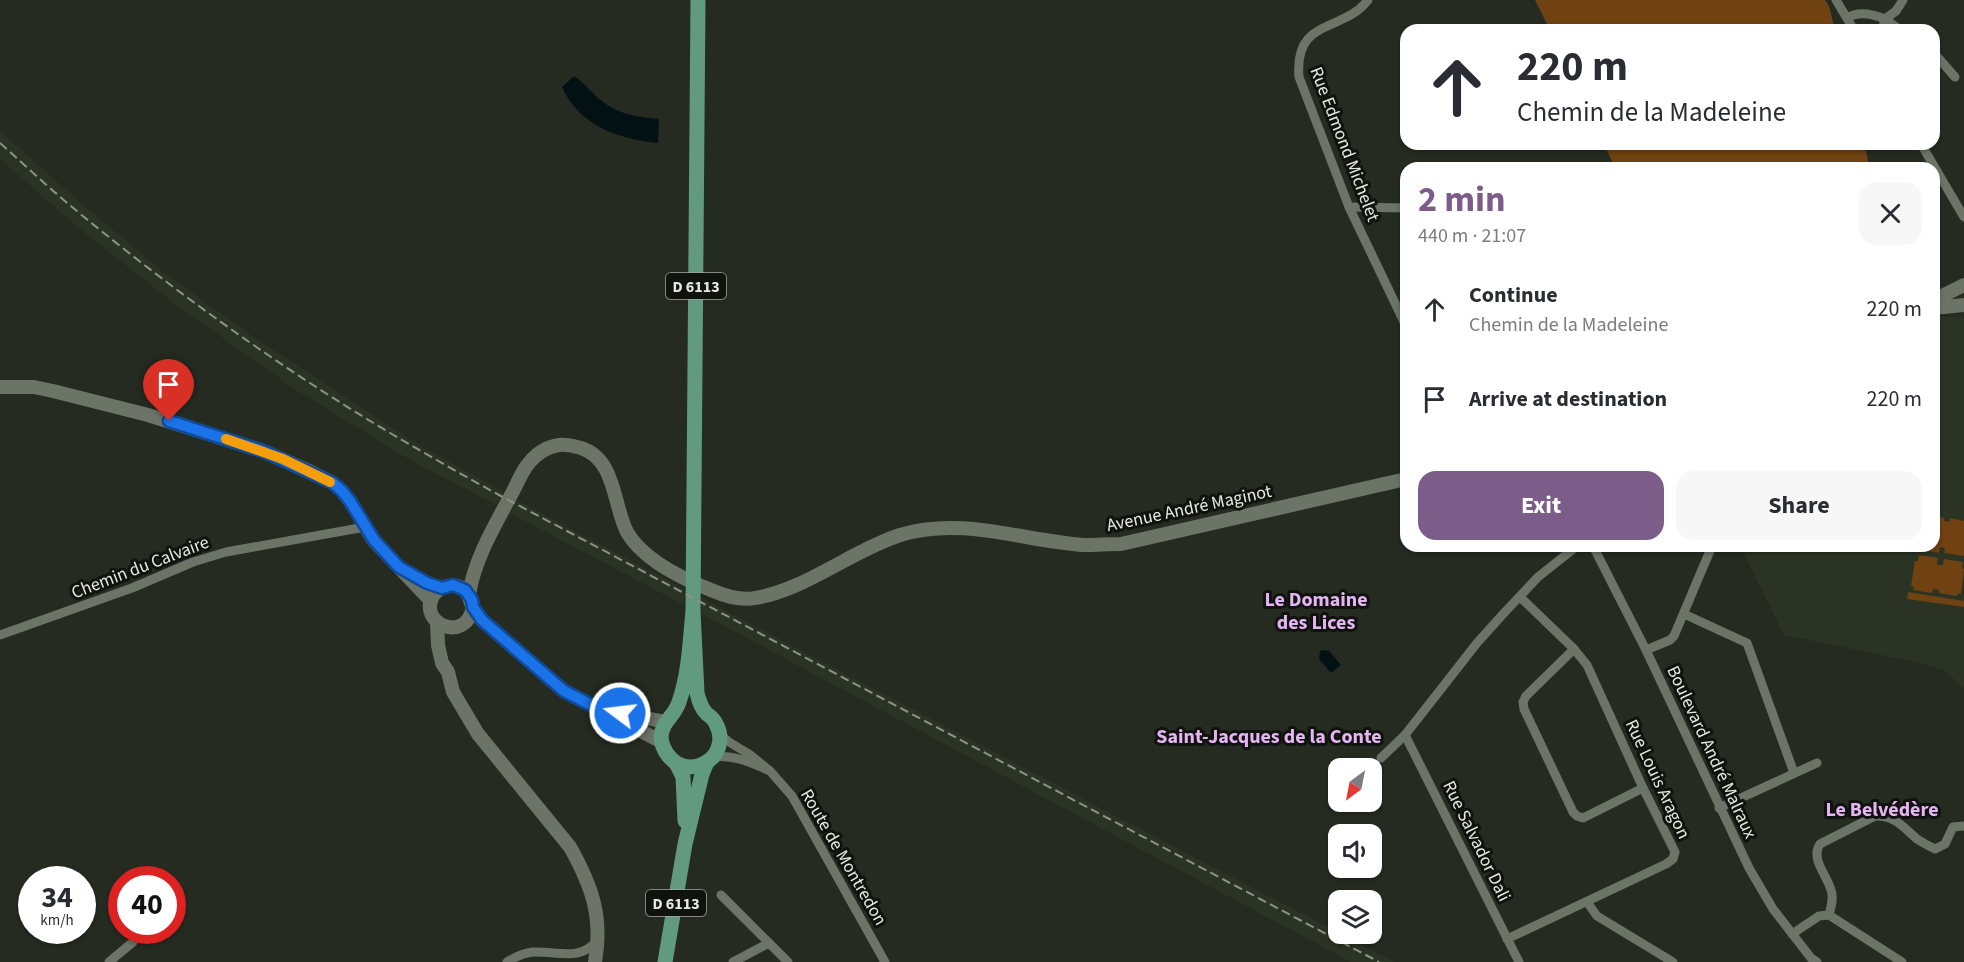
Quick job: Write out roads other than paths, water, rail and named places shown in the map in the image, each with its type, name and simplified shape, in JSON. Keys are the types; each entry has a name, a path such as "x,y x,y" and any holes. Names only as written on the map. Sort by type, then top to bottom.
{"main road":[{"name":"D 6113","path":"698,0 693,611 697,693 706,712"},
{"name":"D 6113","path":"669,718 679,704 688,658 693,611"},
{"path":"689,708 706,712 717,725 720,734 717,750 710,759 692,767 676,763 669,758 662,742 661,735 669,718 689,708"},
{"name":"D 6113","path":"665,962 685,844 702,774 710,759"},
{"name":"D 6113","path":"676,763 683,777 685,844"}],"street":[{"name":"Rue Edmond Michelet","path":"1368,0 1362,8 1318,31 1307,40 1300,50 1299,77 1349,207 1400,313"},
{"path":"1836,0 1850,24"},
{"path":"1884,24 1885,19 1896,11 1903,0"},
{"path":"1847,18 1860,13 1879,16 1892,24"},
{"path":"1940,60 1954,77"},
{"path":"1940,176 1964,217"},
{"path":"1349,207 1400,208"},
{"path":"1940,297 1964,285"},
{"path":"1940,307 1964,305"},
{"path":"0,387 34,387 148,415 263,451 333,483 350,501 364,527 386,555 431,601"},
{"name":"Avenue André Maginot","path":"480,555 527,465 548,448 569,444 587,450 599,459 611,479 627,532 644,552 660,565 710,590 732,598 754,598 783,591 879,543 921,531 939,528 971,528 1085,545 1121,544 1400,480"},
{"name":"Chemin du Calvaire","path":"0,635 92,603 193,562 226,552 364,527"},
{"path":"1381,758 1405,735 1477,643 1538,577 1569,552"},
{"name":"Boulevard André Malraux","path":"1596,552 1646,650 1749,868 1773,909 1817,962"},
{"path":"1646,650 1674,636 1710,552"},
{"path":"480,555 448,586 437,591 431,601 431,613 437,622 448,628 459,626 480,629 505,641 520,651 564,691 662,742"},
{"path":"480,555 471,601 472,614 449,639 448,672 453,692 478,734 570,847 582,868 598,912 599,939 595,962"},
{"path":"399,567 427,583 465,590 482,620 505,641"},
{"name":"Rue Louis Aragon","path":"1507,939 1666,864 1673,859 1675,852 1643,788 1587,664 1520,597"},
{"path":"1684,614 1747,643 1794,773"},
{"path":"437,622 438,645 442,663 448,672"},
{"path":"1574,649 1526,696 1523,702 1524,709 1573,812 1582,818 1643,788"},
{"path":"597,708 669,718"},
{"name":"Route de Montredon","path":"720,734 770,771 792,796 885,962"},
{"name":"Rue Salvador Dali","path":"1405,735 1519,962"},
{"path":"710,759 724,756 750,762 770,771"},
{"path":"1719,808 1817,763"},
{"path":"1830,915 1832,891 1816,857 1816,849 1820,844 1875,816 1896,820 1919,841 1935,849 1945,844 1953,827 1964,826"},
{"path":"721,895 788,962"},
{"path":"1587,902 1597,916 1673,962"},
{"path":"1792,934 1819,916 1830,915 1902,962"},
{"path":"578,956 585,953 599,939"},
{"path":"108,962 130,944"},
{"path":"733,962 769,944"},
{"path":"507,962 518,956 534,952 578,956 591,962"},
{"path":"545,954 564,962"}],"railway":[{"path":"0,143 78,212 200,307 263,352 391,433 499,495 1379,962"}],"district":[{"name":"Le Domaine des Lices","path":"1316,610"},
{"name":"Saint-Jacques de la Conte","path":"1269,736"},
{"name":"Le Belvédère","path":"1882,809"}]}
